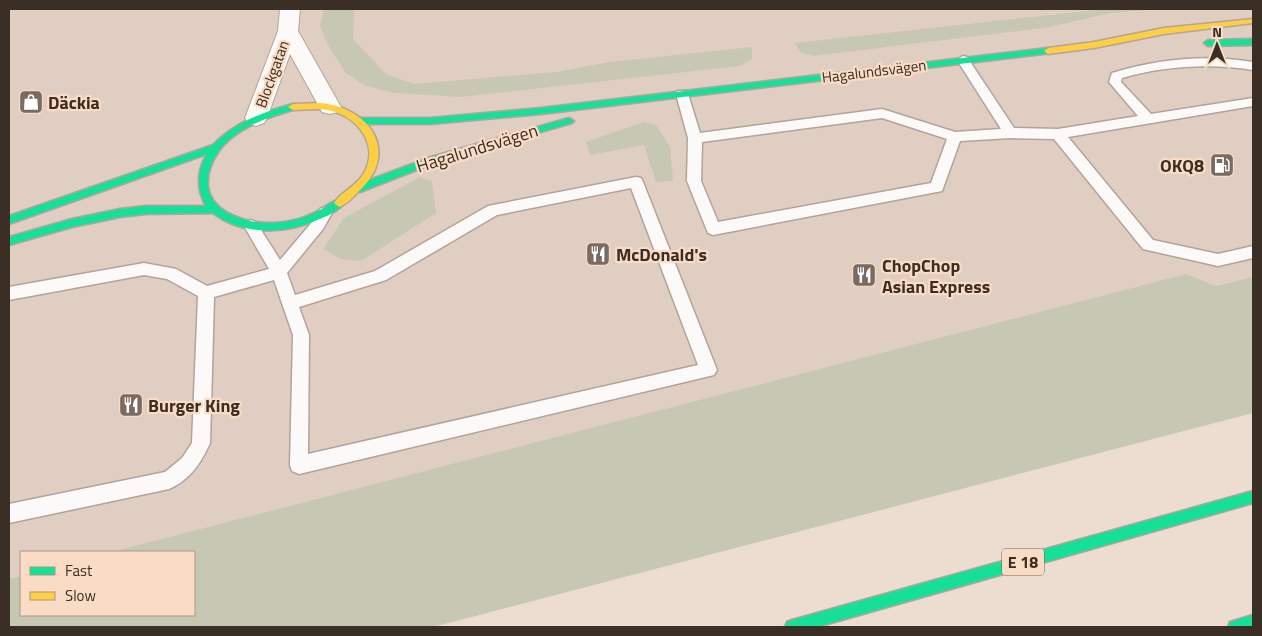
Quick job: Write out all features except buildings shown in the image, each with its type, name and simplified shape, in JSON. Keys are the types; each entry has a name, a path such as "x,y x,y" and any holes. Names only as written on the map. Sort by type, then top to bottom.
{"main road":[{"name":"Hagalundsvägen","path":"361,121 430,121 541,111 1094,45 1164,31 1253,21"},
{"path":"1200,43 1253,42"},
{"name":"Hagalundsvägen","path":"1094,45 1156,45"},
{"name":"Hagalundsvägen","path":"360,188 434,158 655,98"},
{"path":"293,107 330,107 361,121 374,140 374,163 360,188 326,213 288,225 250,226 229,220 213,209 202,190 203,168 216,146 234,130 256,118 293,107"},
{"path":"9,220 216,146"},
{"path":"9,241 73,222 115,214 139,211 194,212 213,209"},
{"name":"E 18","path":"792,627 1253,496"},
{"path":"1235,627 1253,622"}],"street":[{"name":"Blockgatan","path":"256,118 288,31 290,9"},
{"name":"Blockgatan","path":"288,31 330,107"}],"lane":[{"path":"963,60 1010,133"},
{"path":"1148,120 1119,88 1115,82 1116,76 1128,72 1190,63 1240,62 1253,66"},
{"path":"682,94 695,138 694,181 714,229 937,187 955,137"},
{"path":"695,138 882,113 955,137 1010,133 1058,134 1253,102"},
{"path":"1058,134 1148,245 1218,260 1253,252"},
{"path":"250,226 279,272 301,335 299,464 708,370 636,182 493,210 380,276 290,303"},
{"path":"9,293 144,269 170,272 206,293 279,272 326,213"},
{"path":"9,514 169,480 186,469 196,457 201,443 206,293"}],"shaded area":[{"path":"9,9 1253,9 1253,277 1216,286 1186,274 115,551 20,551 20,576 9,579"}],"green space":[{"path":"324,9 354,9 353,39 386,74 414,84 557,72 610,62 752,47 752,59 740,66 461,97 395,93 366,86 346,73 329,47 320,26"},
{"path":"1105,9 1157,9 1110,13 1050,27 813,56 800,52 795,43"},
{"path":"644,122 656,125 670,147 673,181 656,182 644,145 590,155 586,142"},
{"path":"420,177 432,181 436,213 361,261 341,259 323,249 344,218"},
{"path":"1186,274 1216,286 1253,277 1253,413 433,627 9,627 9,579 20,576 20,616 195,616 195,551 115,551"}],"traffic: fast":[{"path":"1208,43 1253,42"},
{"path":"361,121 430,121 541,111 1048,51"},
{"path":"293,107 251,122 238,128 226,137 216,147 209,159 204,174 205,195 212,206 225,216 240,223 257,226 275,227 293,224 326,212 339,203"},
{"path":"360,188 434,159 569,121"},
{"path":"9,220 216,147"},
{"path":"9,241 72,223 120,213 146,210 194,211 213,209"},
{"path":"792,627 1253,497"},
{"path":"1235,627 1253,622"}],"traffic: slow":[{"path":"1048,51 1094,45 1164,31 1253,21"},
{"path":"293,107 324,106 340,110 360,122 372,139 374,150 369,173 339,203"}],"place":[{"name":"Däckia","path":"31,102"},
{"name":"OKQ8","path":"1222,165"},
{"name":"McDonald's","path":"598,254"},
{"name":"ChopChop Asian Express","path":"864,275"},
{"name":"Burger King","path":"131,405"}]}
